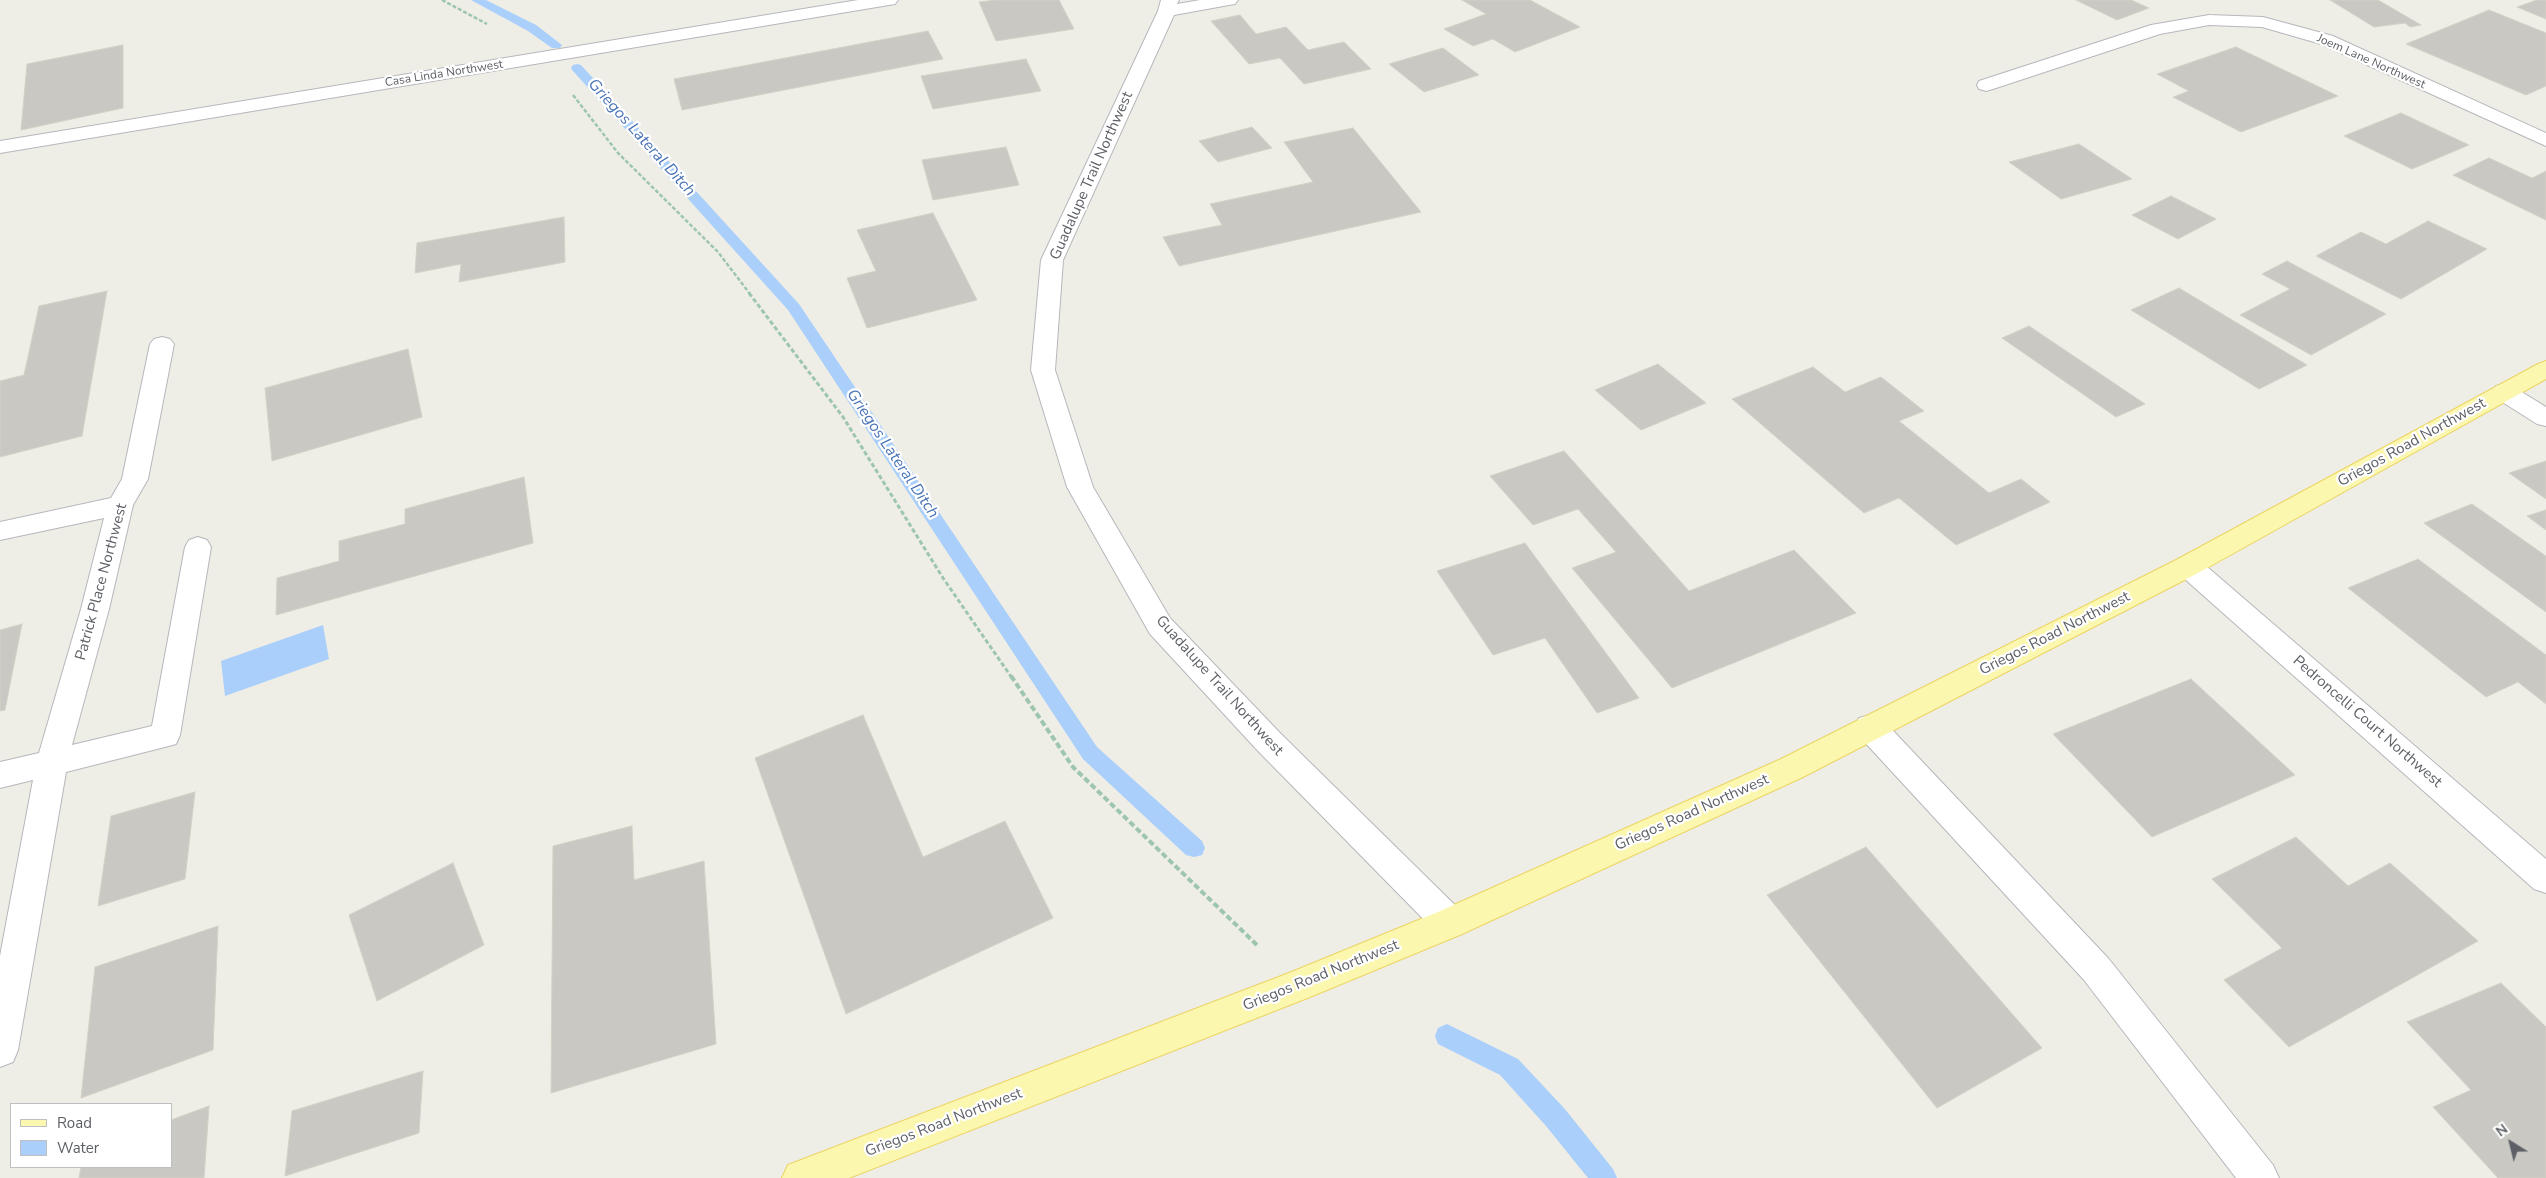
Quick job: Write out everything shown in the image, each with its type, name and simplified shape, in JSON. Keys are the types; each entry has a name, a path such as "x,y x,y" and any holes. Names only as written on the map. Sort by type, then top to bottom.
{"main road":[{"name":"Griegos Road Northwest","path":"801,1178 848,1169 1298,986 1450,923 1792,768 2188,566 2546,369"}],"street":[{"name":"Casa Linda Northwest","path":"0,147 889,0"},
{"name":"Guadalupe Trail Northwest","path":"1229,0 1169,6 1052,260 1043,370 1080,486 1160,626 1270,744 1450,923"},
{"name":"Joem Lane Northwest","path":"1986,85 2157,29 2209,20 2263,22 2327,40 2546,140"},
{"name":"Patrick Place Northwest","path":"0,1050 52,762 95,609 120,505 135,479 162,344"},
{"path":"2504,392 2546,418"},
{"path":"0,530 120,505"},
{"path":"0,775 164,735 198,547"},
{"name":"Pedroncelli Court Northwest","path":"2188,566 2546,879"},
{"path":"1870,728 2096,969 2260,1178"}],"path":[{"path":"442,0 544,57 618,153 718,252 843,416 943,578 1073,767 1298,986"}],"water":[{"path":"323,625 329,659 225,696 221,661"}],"building":[{"path":"996,0 1059,0 1074,29 996,41 979,2"},
{"path":"1462,0 1530,0 1580,27 1515,52 1493,39 1473,46 1444,29 1486,14"},
{"path":"2076,0 2131,0 2149,8 2117,20"},
{"path":"2330,0 2378,0 2421,25 2410,27 2405,23 2374,27"},
{"path":"2537,0 2546,0 2546,19 2517,7"},
{"path":"2489,10 2546,33 2546,86 2526,95 2406,44"},
{"path":"1240,15 1256,34 1286,27 1308,50 1344,42 1371,69 1304,84 1280,58 1249,64 1211,21"},
{"path":"928,31 943,59 682,110 674,79"},
{"path":"123,45 123,108 21,130 27,64"},
{"path":"2236,47 2338,96 2241,132 2173,97 2189,91 2157,74"},
{"path":"1443,48 1479,75 1424,92 1389,64"},
{"path":"1026,59 1041,91 933,109 921,76"},
{"path":"2401,113 2469,145 2412,169 2344,136"},
{"path":"1252,127 1272,148 1218,162 1199,141"},
{"path":"1353,128 1421,212 1179,266 1163,237 1222,225 1210,204 1313,182 1284,142"},
{"path":"2079,144 2132,179 2061,199 2009,162"},
{"path":"1006,147 1019,185 933,200 922,160"},
{"path":"2489,158 2532,178 2546,171 2546,220 2453,175"},
{"path":"2171,196 2216,219 2178,239 2132,215"},
{"path":"933,213 977,300 867,328 847,278 876,271 857,230"},
{"path":"564,217 565,262 459,282 461,264 415,273 417,243"},
{"path":"2428,221 2487,249 2401,299 2316,256 2361,232 2386,244"},
{"path":"2287,261 2386,314 2311,355 2240,315 2290,289 2262,274"},
{"path":"2179,288 2307,365 2259,389 2131,310"},
{"path":"107,291 82,436 0,457 0,381 24,375 39,306"},
{"path":"2029,326 2145,404 2116,417 2002,338"},
{"path":"408,349 422,417 272,461 265,388"},
{"path":"1658,364 1706,403 1641,430 1595,390"},
{"path":"1813,367 1845,392 1881,377 1924,411 1899,421 1989,493 2021,479 2050,502 1956,545 1899,498 1864,513 1732,399"},
{"path":"1564,451 1689,591 1794,550 1856,613 1672,688 1572,568 1616,552 1578,509 1533,525 1490,476"},
{"path":"2546,461 2546,499 2509,473"},
{"path":"524,477 533,543 276,615 277,578 339,561 339,541 405,524 405,509"},
{"path":"2472,504 2546,556 2546,612 2424,523"},
{"path":"2546,510 2546,530 2527,516"},
{"path":"1525,543 1639,698 1597,713 1545,638 1493,655 1437,571"},
{"path":"2418,559 2546,655 2546,704 2518,682 2486,697 2348,588"},
{"path":"22,624 5,710 0,711 0,630"},
{"path":"2191,679 2295,775 2152,837 2053,734"},
{"path":"863,715 923,857 1005,821 1053,918 846,1014 755,758"},
{"path":"195,792 185,879 98,906 111,816"},
{"path":"632,826 634,880 704,861 716,1044 551,1093 553,846"},
{"path":"2296,837 2348,886 2390,863 2478,941 2289,1047 2224,980 2282,948 2212,879"},
{"path":"1866,847 2042,1048 1937,1108 1767,895"},
{"path":"453,863 484,945 377,1001 349,915"},
{"path":"218,926 213,1050 81,1098 95,967"},
{"path":"2501,983 2546,1027 2546,1178 2498,1178 2433,1107 2471,1090 2407,1022"},
{"path":"423,1071 419,1133 285,1176 292,1111"},
{"path":"209,1106 204,1178 79,1178 81,1168 172,1168 172,1120"}],"waterway":[{"name":"Griegos Lateral Ditch","path":"477,0 532,28 556,45"},
{"name":"Griegos Lateral Ditch","path":"577,68 794,307 1090,753 1194,848"},
{"name":"Griegos Lateral Ditch","path":"1447,1036 1509,1067 1555,1117 1604,1178"}]}
